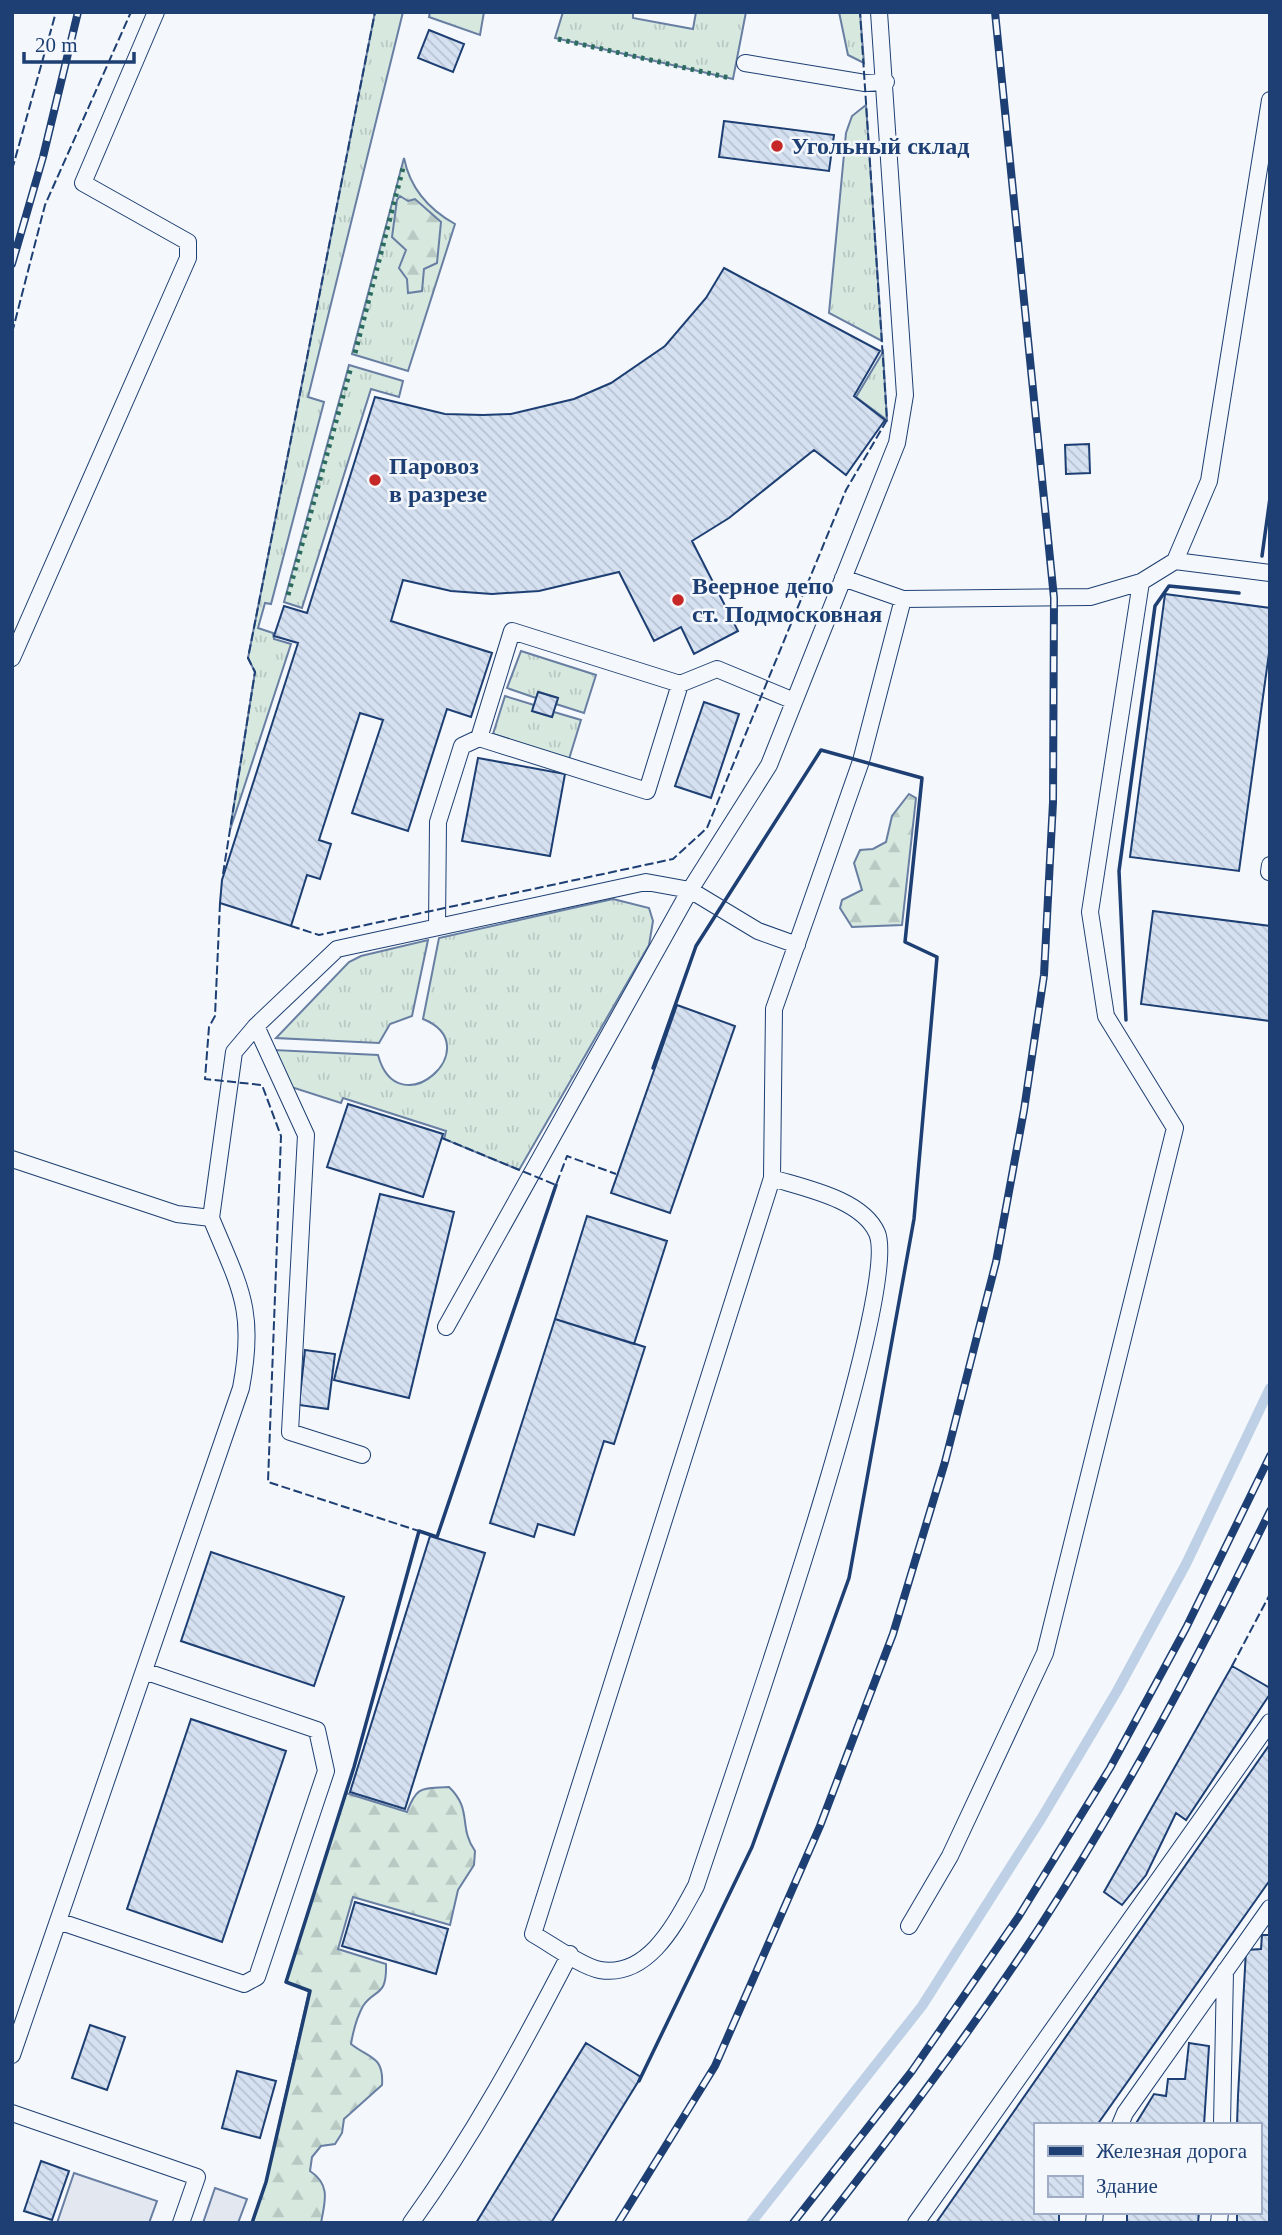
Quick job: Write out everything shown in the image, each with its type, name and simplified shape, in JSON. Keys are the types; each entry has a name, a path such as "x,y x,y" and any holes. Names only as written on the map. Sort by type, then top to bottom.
{"lane":[{"path":"12,658 188,258 188,242 83,183 156,12"},
{"path":"446,1327 690,890 769,765 903,419 900,282 880,12"},
{"path":"745,63 865,83 886,82"},
{"path":"843,578 903,599 1090,597 1141,582 1175,561 1209,481 1270,100"},
{"path":"1175,561 1270,573"},
{"path":"909,1926 950,1856 1045,1653 1175,1128 1106,1016 1090,912 1141,582"},
{"path":"772,1178 840,1199 869,1222 878,1234 881,1263 870,1327 822,1498 696,1886 669,1934 646,1956 612,1970 598,1970 533,1934 772,1178 774,1009 861,761 903,599"},
{"path":"479,738 512,631 680,684 717,669 794,701"},
{"path":"437,927 438,822 462,746 479,738 647,791 680,684"},
{"path":"12,2055 240,1388 247,1357 245,1301 211,1218 234,1052 256,1026 337,948 646,882 690,890 758,931 797,945"},
{"path":"256,1026 306,1135 290,1432 362,1455"},
{"path":"12,1159 177,1214 211,1218"},
{"path":"58,1921 243,1984 257,1977 326,1771 317,1730 144,1671"},
{"path":"916,2223 1270,1722"},
{"path":"1121,2123 1270,1908"},
{"path":"411,2223 446,2173 524,2044 570,1955"},
{"path":"1222,2123 1225,1971"},
{"path":"12,2113 197,2176 181,2223"}],"green space":[{"path":"375,12 403,12 308,397 324,402 271,604 265,603 258,628 273,633 274,639 291,644 230,830 255,672 248,658"},
{"path":"430,12 484,12 480,35 429,17"},
{"path":"563,12 633,12 633,18 693,29 696,12 746,12 733,79 555,38"},
{"path":"839,12 860,12 864,63 848,55"},
{"path":"866,105 882,341 829,313 846,133 852,116"},
{"path":"404,158 411,179 422,197 436,212 455,224 408,371 352,354"},
{"path":"400,196 408,201 415,199 441,222 437,263 424,269 422,291 408,293 407,279 399,268 406,250 392,237 397,200"},
{"path":"883,352 887,420 856,397"},
{"path":"349,365 403,381 399,397 371,389 302,608 284,602"},
{"path":"521,651 596,675 584,713 556,704 558,698 539,692 536,698 507,688"},
{"path":"505,696 534,705 533,711 552,717 554,712 581,720 569,759 493,734"},
{"path":"909,794 916,798 902,925 852,927 840,908 842,900 862,890 854,863 860,850 873,849 886,842 892,816"},
{"path":"613,899 649,908 653,921 649,945 519,1170 444,1139 446,1131 343,1098 341,1103 288,1086 274,1050 378,1055 388,1076 403,1084 419,1083 433,1075 443,1062 447,1046 441,1031 423,1019 439,938"},
{"path":"428,940 412,1016 390,1024 379,1043 276,1038 349,962 361,956"},
{"path":"449,1787 461,1803 467,1834 475,1851 474,1865 458,1890 450,1925 353,1897 338,1949 386,1964 386,1975 382,1987 363,2006 351,2044 378,2063 382,2085 344,2119 342,2133 335,2144 321,2146 312,2157 310,2171 321,2182 325,2194 321,2223 252,2223 266,2182 309,1991 286,1982 346,1793 407,1812 414,1797 422,1790"}],"shaded area":[{"path":"74,2173 157,2201 149,2223 57,2223"},
{"path":"215,2188 247,2199 238,2223 203,2223"}],"building":[{"path":"429,30 464,44 453,72 418,58"},
{"name":"Угольный склад","path":"724,121 834,135 829,171 719,157"},
{"name":"Веерное депо ст. Подмосковная","path":"724,268 880,351 854,396 885,420 846,475 814,450 729,518 692,541 738,631 694,654 681,627 654,641 619,572 539,591 492,594 451,591 403,580 391,621 492,653 471,717 447,709 408,831 352,813 383,720 360,713 319,840 331,844 320,879 307,875 291,926 220,903 222,880 298,643 274,636 284,606 307,613 375,397 445,414 483,415 511,414 574,399 611,383 665,346 706,298"},
{"path":"1089,444 1090,473 1066,474 1065,445"},
{"path":"1165,594 1270,608 1270,646 1239,871 1130,857"},
{"path":"538,692 558,698 552,717 532,711"},
{"path":"704,702 739,714 711,798 675,786"},
{"path":"478,758 565,774 550,856 462,841"},
{"path":"1153,911 1270,926 1270,1021 1141,1004"},
{"path":"677,1005 735,1026 670,1213 611,1193"},
{"path":"348,1104 443,1134 423,1197 327,1167"},
{"path":"380,1194 454,1212 409,1398 334,1380"},
{"path":"587,1216 667,1241 634,1344 555,1319"},
{"path":"555,1319 645,1347 614,1444 604,1441 574,1535 538,1524 534,1537 490,1523"},
{"path":"305,1350 335,1354 328,1409 299,1405"},
{"path":"430,1536 485,1553 405,1809 350,1792"},
{"path":"211,1552 344,1597 314,1686 181,1641"},
{"path":"1232,1666 1270,1688 1270,1694 1186,1820 1176,1813 1146,1875 1122,1905 1104,1892"},
{"path":"191,1719 286,1751 222,1942 127,1909"},
{"path":"1270,1744 1270,1880 1098,2123 1034,2123 1034,2214 1059,2214 1059,2223 936,2223"},
{"path":"355,1902 448,1929 436,1974 342,1946"},
{"path":"1262,1935 1270,1935 1270,2223 1237,2223 1237,2214 1261,2214 1261,2123 1237,2123 1246,1950 1261,1949"},
{"path":"90,2025 125,2037 107,2090 72,2078"},
{"path":"586,2043 641,2077 551,2223 476,2223"},
{"path":"1189,2043 1209,2046 1204,2123 1136,2123 1154,2094 1166,2096 1168,2079 1185,2079"},
{"path":"237,2071 276,2081 260,2138 222,2128"},
{"path":"41,2161 69,2171 52,2220 24,2211"},
{"path":"1127,2214 1199,2214 1198,2223 1127,2223"}],"waterway":[{"path":"751,2223 922,2006 1041,1819 1117,1691 1186,1564 1270,1388"}],"railway":[{"path":"12,264 43,157 78,12"},
{"path":"618,2223 715,2066 820,1826 893,1634 945,1462 996,1262 1024,1110 1044,975 1053,802 1054,598 995,12"},
{"path":"793,2223 912,2071 1019,1916 1110,1768 1186,1628 1270,1456"},
{"path":"824,2223 961,2041 1014,1966 1071,1877 1161,1723 1270,1511"}],"hedge":[{"path":"558,39 730,78"},
{"path":"355,353 403,168"},
{"path":"288,595 351,367"}],"fence":[{"path":"12,170 56,12"},
{"path":"12,333 45,205 131,12"},
{"path":"223,874 255,672 248,658 375,12"},
{"path":"291,926 319,935 673,859 707,828 846,490 887,420 860,12"},
{"path":"220,903 215,1016 209,1027 205,1079 262,1085 281,1136 268,1482 419,1531"},
{"path":"442,1138 556,1185 567,1156 616,1174"},
{"path":"1232,1666 1270,1594"}],"wall":[{"path":"1262,556 1270,498"},
{"path":"1126,1020 1119,871 1155,606 1169,586 1239,593"},
{"path":"639,2081 752,1847 849,1578 914,1219 937,957 905,942 922,778 821,750 696,946 653,1068"},
{"path":"252,2223 266,2182 310,1991 286,1982 354,1767 419,1531 437,1537 556,1185"}],"place":[{"name":"Угольный склад","path":"777,146"},
{"name":"Паровоз в разрезе","path":"375,480"},
{"name":"Веерное депо ст. Подмосковная","path":"678,600"}]}
